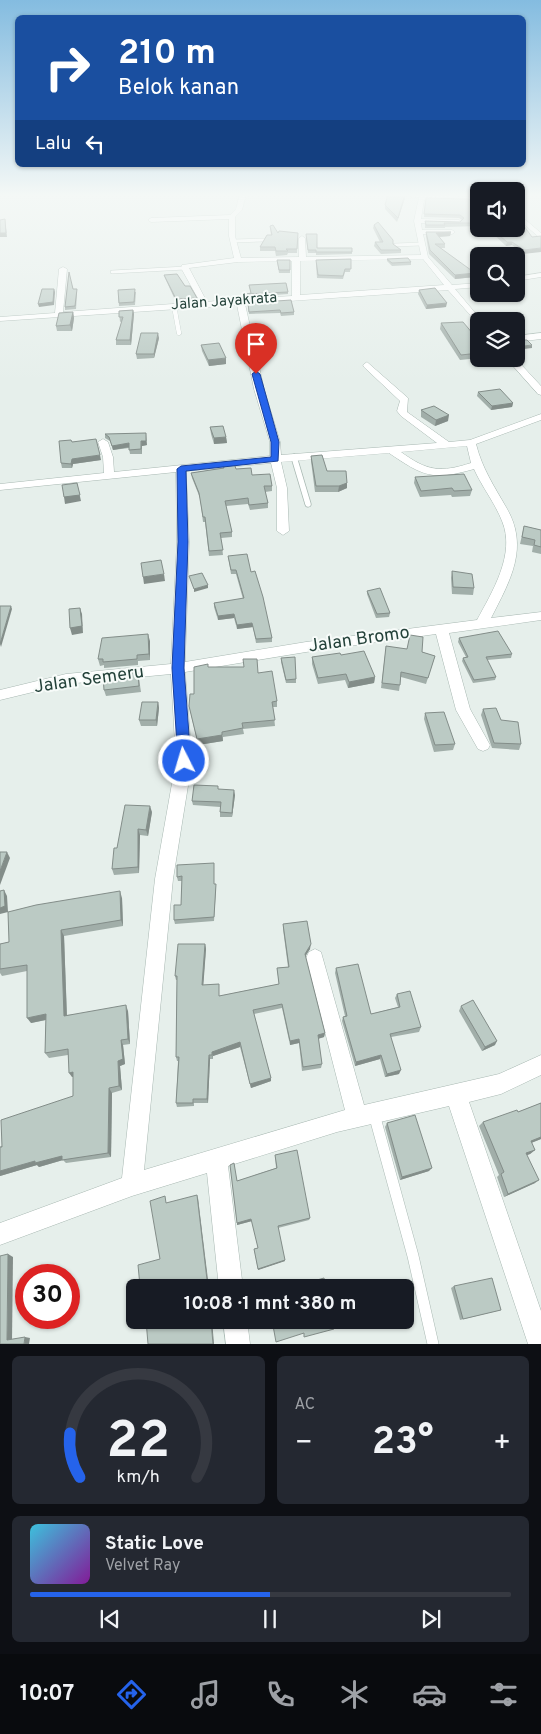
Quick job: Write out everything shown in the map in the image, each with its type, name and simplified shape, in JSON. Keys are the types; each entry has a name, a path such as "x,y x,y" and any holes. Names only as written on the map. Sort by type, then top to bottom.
{"street":[{"path":"204,304 185,268 189,265 238,260 424,257 470,312"},
{"path":"296,297 300,259"},
{"path":"59,314 63,269"},
{"path":"525,278 541,275"},
{"name":"Jalan Jayakrata","path":"0,319 240,300 470,286"},
{"path":"240,300 259,389 275,442 275,459 282,488 283,531"},
{"path":"525,338 541,336"},
{"path":"368,365 405,400 402,411 404,414 447,444"},
{"path":"518,367 541,392"},
{"path":"0,487 294,457 470,442 541,417"},
{"path":"103,442 108,457 109,476"},
{"path":"470,442 477,465 504,513 511,530 512,541 498,593 482,622"},
{"path":"390,449 421,470 449,471 477,465"},
{"path":"132,1185 164,879 184,761 178,668 183,542 181,469"},
{"name":"Jalan Bromo","path":"178,668 306,647 482,622 541,616"},
{"path":"441,628 461,703 483,745"},
{"name":"Jalan Semeru","path":"0,696 66,679 178,668"},
{"path":"315,958 365,1116"},
{"path":"0,1234 132,1185 365,1116 501,1084 541,1065"},
{"path":"456,1095 540,1344"},
{"path":"216,1159 230,1279"},
{"path":"236,1329 238,1344"}],"lane":[{"path":"112,272 185,268"},
{"path":"174,306 179,333"},
{"path":"294,457 308,504"},
{"path":"365,1116 413,1256 433,1344"}],"building":[{"path":"437,257 453,257 470,269 470,274 455,275"},
{"path":"408,258 411,262 392,263 387,259"},
{"path":"351,259 351,269 345,269 343,276 318,275 316,260"},
{"path":"277,260 290,260 290,270 279,270"},
{"path":"69,272 73,289 77,289 75,306 65,307"},
{"path":"177,274 185,286 190,286 197,298 176,299 164,275"},
{"path":"286,283 288,292 247,294 251,293 249,285"},
{"path":"435,288 447,303 427,305 419,290"},
{"path":"42,289 54,289 53,302 38,304"},
{"path":"135,289 134,302 119,303 118,290"},
{"path":"291,300 294,312 281,313 280,310 249,312 248,303"},
{"path":"133,310 130,340 116,340 123,317 119,317 119,311"},
{"path":"73,312 70,325 56,326 59,313"},
{"path":"463,322 470,330 470,354 461,355 441,323"},
{"path":"141,333 158,333 154,354 136,354"},
{"path":"525,340 527,340 532,345 525,346"},
{"path":"219,343 226,358 208,360 201,345"},
{"path":"500,389 513,403 492,406 478,392"},
{"path":"434,406 449,415 436,420 421,410"},
{"path":"223,426 226,437 214,438 210,427"},
{"path":"146,433 146,441 141,441 141,449 129,450 129,443 112,446 109,437 105,434"},
{"path":"96,439 100,455 72,459 71,464 61,463 59,441 71,440 72,442"},
{"path":"322,455 327,471 346,471 347,483 339,486 316,486 311,456"},
{"path":"234,463 236,469 251,468 252,475 270,474 272,486 264,486 268,503 249,505 248,498 225,501 232,532 220,533 223,550 209,551 205,517 203,517 199,493 191,473 224,468 223,464"},
{"path":"464,474 472,490 454,491 452,488 421,491 415,477"},
{"path":"77,483 80,495 64,497 62,485"},
{"path":"524,526 541,530 541,547 534,545 535,540 522,537"},
{"path":"247,554 251,572 255,571 263,597 272,638 256,639 252,623 237,625 234,614 218,616 214,603 244,598 236,570 231,570 228,556"},
{"path":"161,560 164,574 143,577 141,563"},
{"path":"452,571 472,574 474,588 453,587"},
{"path":"202,573 208,585 194,589 189,576"},
{"path":"380,588 390,613 377,614 367,591"},
{"path":"0,606 11,606 0,644"},
{"path":"80,608 82,626 70,628 69,609"},
{"path":"498,631 512,654 486,657 496,677 474,680 463,658 468,657 459,638"},
{"path":"148,634 149,654 137,655 137,659 103,662 103,659 98,659 102,638"},
{"path":"410,635 423,637 422,652 435,656 428,678 401,672 400,685 382,683 386,646 407,649"},
{"path":"364,651 375,677 349,682 346,674 318,678 312,657"},
{"path":"295,657 296,679 286,680 281,658"},
{"path":"243,659 257,659 258,673 272,671 277,701 272,702 275,720 242,723 243,728 222,732 222,735 197,739 189,706 190,694 194,694 194,667 208,664 208,667 244,667"},
{"path":"138,672 139,686 104,690 103,676"},
{"path":"142,702 158,702 156,720 139,720"},
{"path":"496,708 501,720 518,722 521,744 494,743 483,709"},
{"path":"444,712 455,744 435,745 425,713"},
{"path":"194,785 218,786 218,789 234,790 232,813 220,812 221,802 192,801"},
{"path":"125,805 150,806 146,830 138,829 138,867 112,869 114,848 117,848"},
{"path":"0,852 7,852 0,871"},
{"path":"214,863 214,884 216,884 214,917 174,920 174,905 181,905 182,876 177,877 177,865"},
{"path":"4,890 5,906 0,908 0,891"},
{"path":"120,891 121,920 61,930 64,1016 126,1005 128,1039 121,1040 123,1059 118,1061 119,1086 109,1088 108,1153 62,1160 62,1156 0,1171 0,1147 2,1147 1,1120 73,1096 73,1072 69,1073 68,1049 45,1053 46,1014 27,1018 27,965 0,969 0,944 9,942 8,912 36,905"},
{"path":"307,921 311,944 305,954 325,1033 318,1035 322,1064 303,1067 299,1039 290,1041 282,1004 253,1010 271,1078 250,1084 240,1042 212,1052 212,1055 209,1055 207,1099 193,1099 193,1103 176,1103 179,1057 176,1057 177,976 175,976 178,944 205,944 202,985 219,984 219,996 279,984 277,968 289,967 283,924"},
{"path":"358,964 371,1014 400,1007 397,994 410,991 421,1027 390,1034 401,1070 387,1074 381,1055 356,1062 343,1017 347,1016 336,968"},
{"path":"473,1000 497,1041 485,1047 461,1006"},
{"path":"541,1103 541,1137 531,1141 535,1150 526,1153 539,1180 508,1194 501,1174 504,1172 483,1122"},
{"path":"415,1115 432,1168 402,1177 387,1123"},
{"path":"297,1150 310,1218 278,1226 285,1260 258,1269 254,1249 258,1248 251,1219 237,1223 230,1165 234,1163 237,1181 277,1168 275,1155"},
{"path":"197,1195 207,1279 139,1279 138,1265 160,1259 150,1201 165,1196 166,1203"},
{"path":"8,1254 7,1340 25,1337 24,1344 0,1344 0,1256"},
{"path":"492,1278 501,1310 463,1319 454,1286"},
{"path":"147,1329 212,1329 213,1344 148,1344"},
{"path":"274,1329 334,1329 304,1337 304,1333 276,1342"}],"route":[{"path":"184,761 178,668 183,542 181,469 275,459 275,442 256,374"}]}
